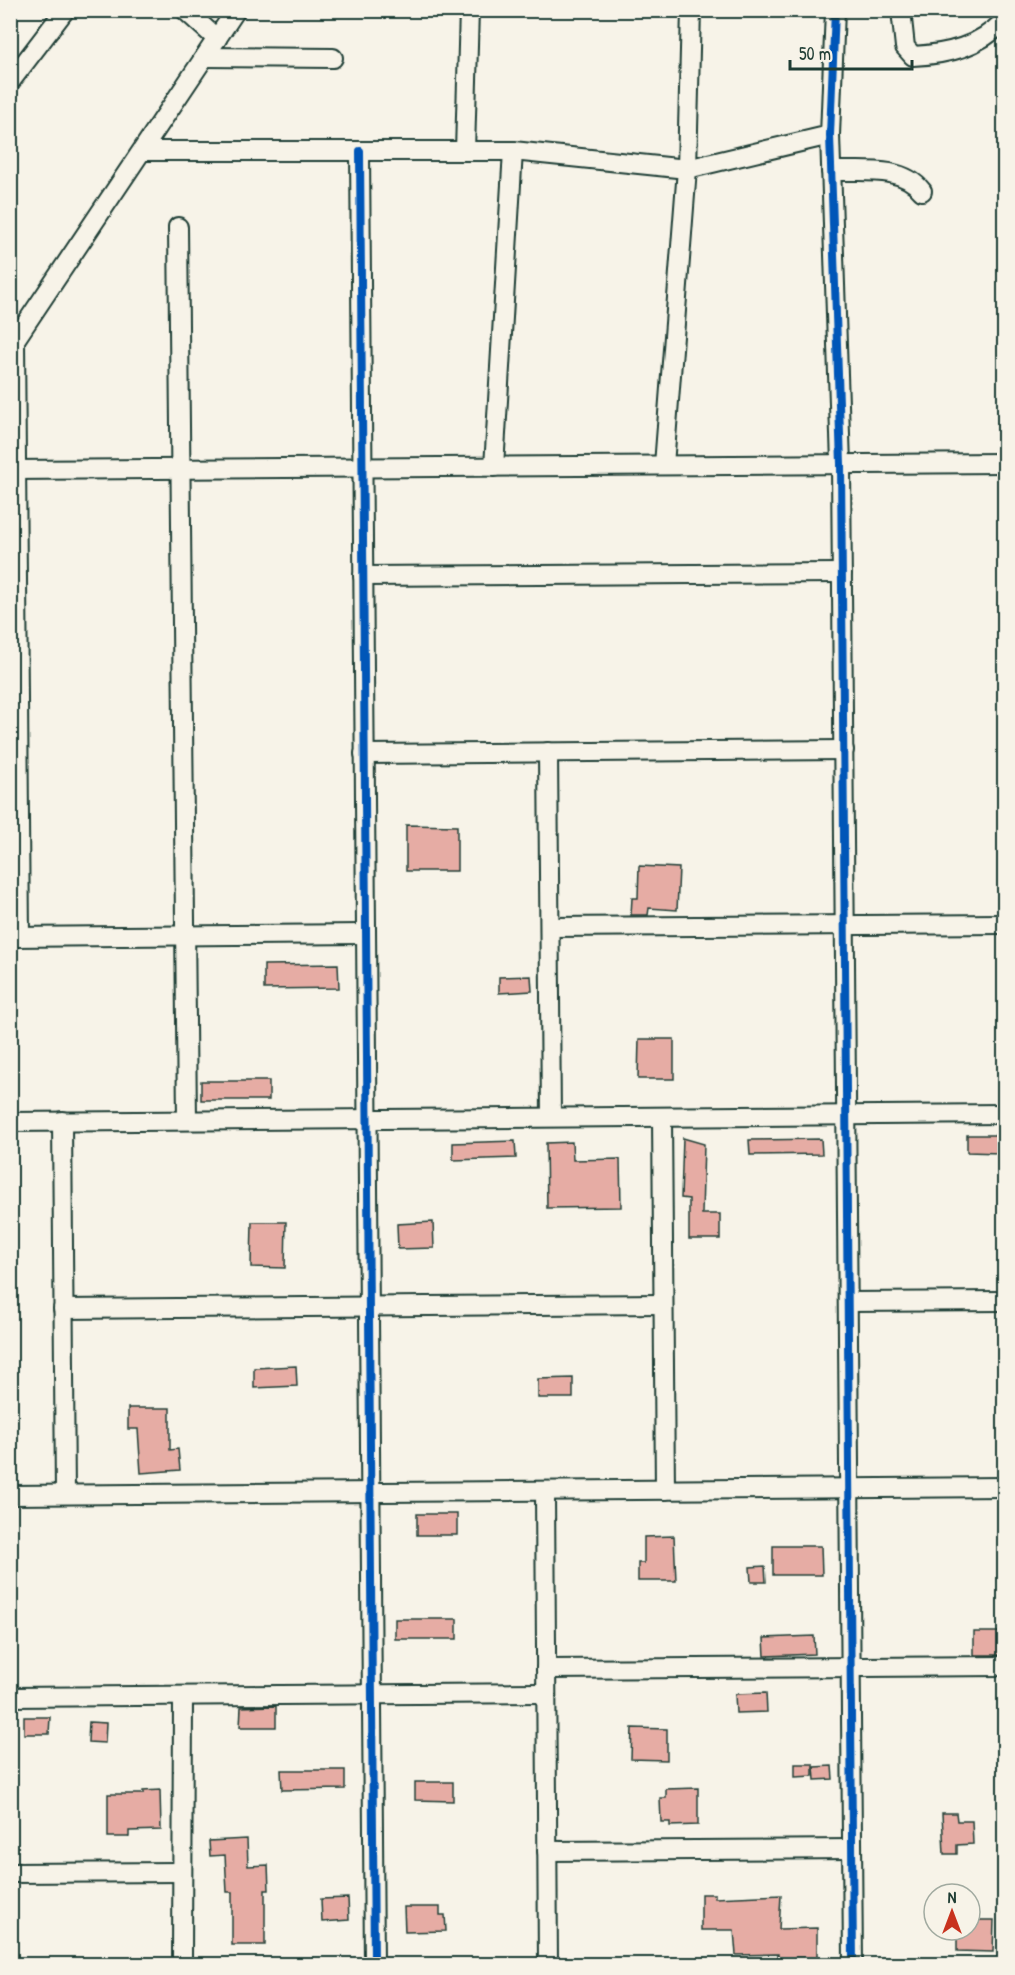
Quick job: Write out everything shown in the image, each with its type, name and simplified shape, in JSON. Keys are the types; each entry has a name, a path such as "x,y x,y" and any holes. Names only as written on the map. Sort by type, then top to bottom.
{"street":[{"path":"10,82 65,10"},
{"path":"185,10 217,39"},
{"path":"236,10 15,340 13,363 15,937 366,934"},
{"path":"465,151 469,10"},
{"path":"664,465 687,169 691,10"},
{"path":"835,10 830,135 841,464 853,1965"},
{"path":"901,10 904,47 913,56 936,55 970,47 993,33 1005,21"},
{"path":"205,57 333,58"},
{"path":"143,151 513,151 687,169 830,135"},
{"path":"360,151 374,1965"},
{"path":"494,466 513,151"},
{"path":"831,171 900,174 912,180 921,191"},
{"path":"178,227 187,1120"},
{"path":"13,470 1005,463"},
{"path":"363,576 842,573"},
{"path":"364,754 844,750"},
{"path":"548,752 551,1118"},
{"path":"550,927 1005,924"},
{"path":"10,1122 1005,1114"},
{"path":"662,1117 665,1490"},
{"path":"62,1121 65,1494"},
{"path":"848,1302 1005,1301"},
{"path":"63,1309 663,1304"},
{"path":"10,1495 1005,1487"},
{"path":"545,1491 548,1965"},
{"path":"546,1670 1005,1666"},
{"path":"10,1697 546,1693"},
{"path":"182,1965 183,1696"},
{"path":"547,1851 852,1849"},
{"path":"10,1873 182,1872"}],"building":[{"path":"406,825 457,826 457,871 406,871"},
{"path":"639,866 679,868 677,910 649,908 648,915 631,915 632,898 638,898"},
{"path":"338,964 339,988 264,989 264,965"},
{"path":"531,976 532,991 499,993 499,977"},
{"path":"639,1039 674,1039 674,1079 638,1079"},
{"path":"201,1081 269,1081 269,1100 201,1100"},
{"path":"967,1135 1001,1135 1000,1153 967,1152"},
{"path":"683,1138 704,1144 702,1214 720,1214 720,1239 689,1239 689,1199 681,1198"},
{"path":"821,1139 822,1154 750,1155 749,1140"},
{"path":"515,1141 516,1158 453,1160 453,1143"},
{"path":"572,1142 573,1160 620,1159 621,1207 547,1208 546,1143"},
{"path":"252,1222 286,1222 285,1268 251,1267"},
{"path":"433,1222 434,1248 398,1249 397,1224"},
{"path":"296,1366 297,1386 254,1388 254,1368"},
{"path":"573,1378 573,1398 538,1398 538,1379"},
{"path":"128,1408 170,1408 170,1450 178,1449 180,1470 141,1473 138,1429 128,1429"},
{"path":"417,1514 457,1514 457,1535 417,1535"},
{"path":"674,1536 676,1581 638,1581 638,1563 644,1563 644,1537"},
{"path":"773,1546 821,1546 822,1575 773,1575"},
{"path":"765,1566 766,1582 751,1582 750,1567"},
{"path":"395,1619 457,1619 457,1639 395,1639"},
{"path":"974,1632 1005,1632 1005,1655 974,1655"},
{"path":"814,1636 815,1654 765,1656 764,1638"},
{"path":"766,1693 767,1712 736,1713 735,1694"},
{"path":"276,1706 276,1727 240,1727 241,1707"},
{"path":"24,1717 50,1717 49,1734 24,1734"},
{"path":"89,1722 106,1723 105,1743 88,1742"},
{"path":"632,1728 667,1729 667,1760 631,1759"},
{"path":"795,1764 813,1764 813,1776 795,1777"},
{"path":"832,1766 833,1779 815,1780 814,1767"},
{"path":"281,1770 345,1770 345,1789 282,1790"},
{"path":"415,1782 453,1782 453,1801 415,1800"},
{"path":"698,1788 698,1825 670,1826 670,1822 661,1822 660,1798 666,1798 666,1789"},
{"path":"160,1790 161,1830 129,1831 129,1837 108,1837 108,1794 143,1794 143,1791"},
{"path":"942,1813 956,1813 957,1821 972,1821 973,1844 957,1845 957,1854 944,1854"},
{"path":"247,1839 248,1866 268,1865 269,1890 265,1890 265,1945 232,1945 232,1892 227,1892 225,1855 210,1856 209,1841"},
{"path":"701,1894 715,1894 715,1898 781,1895 779,1929 817,1928 817,1958 790,1958 790,1965 778,1965 778,1954 736,1955 734,1930 701,1930"},
{"path":"348,1898 349,1920 322,1922 321,1899"},
{"path":"404,1907 440,1907 440,1915 445,1915 446,1931 405,1932"},
{"path":"982,1920 994,1920 993,1952 957,1951 957,1942 982,1942"}],"cycle path":[{"path":"835,10 830,135 841,464 853,1964"},
{"path":"360,151 374,1964"}]}
